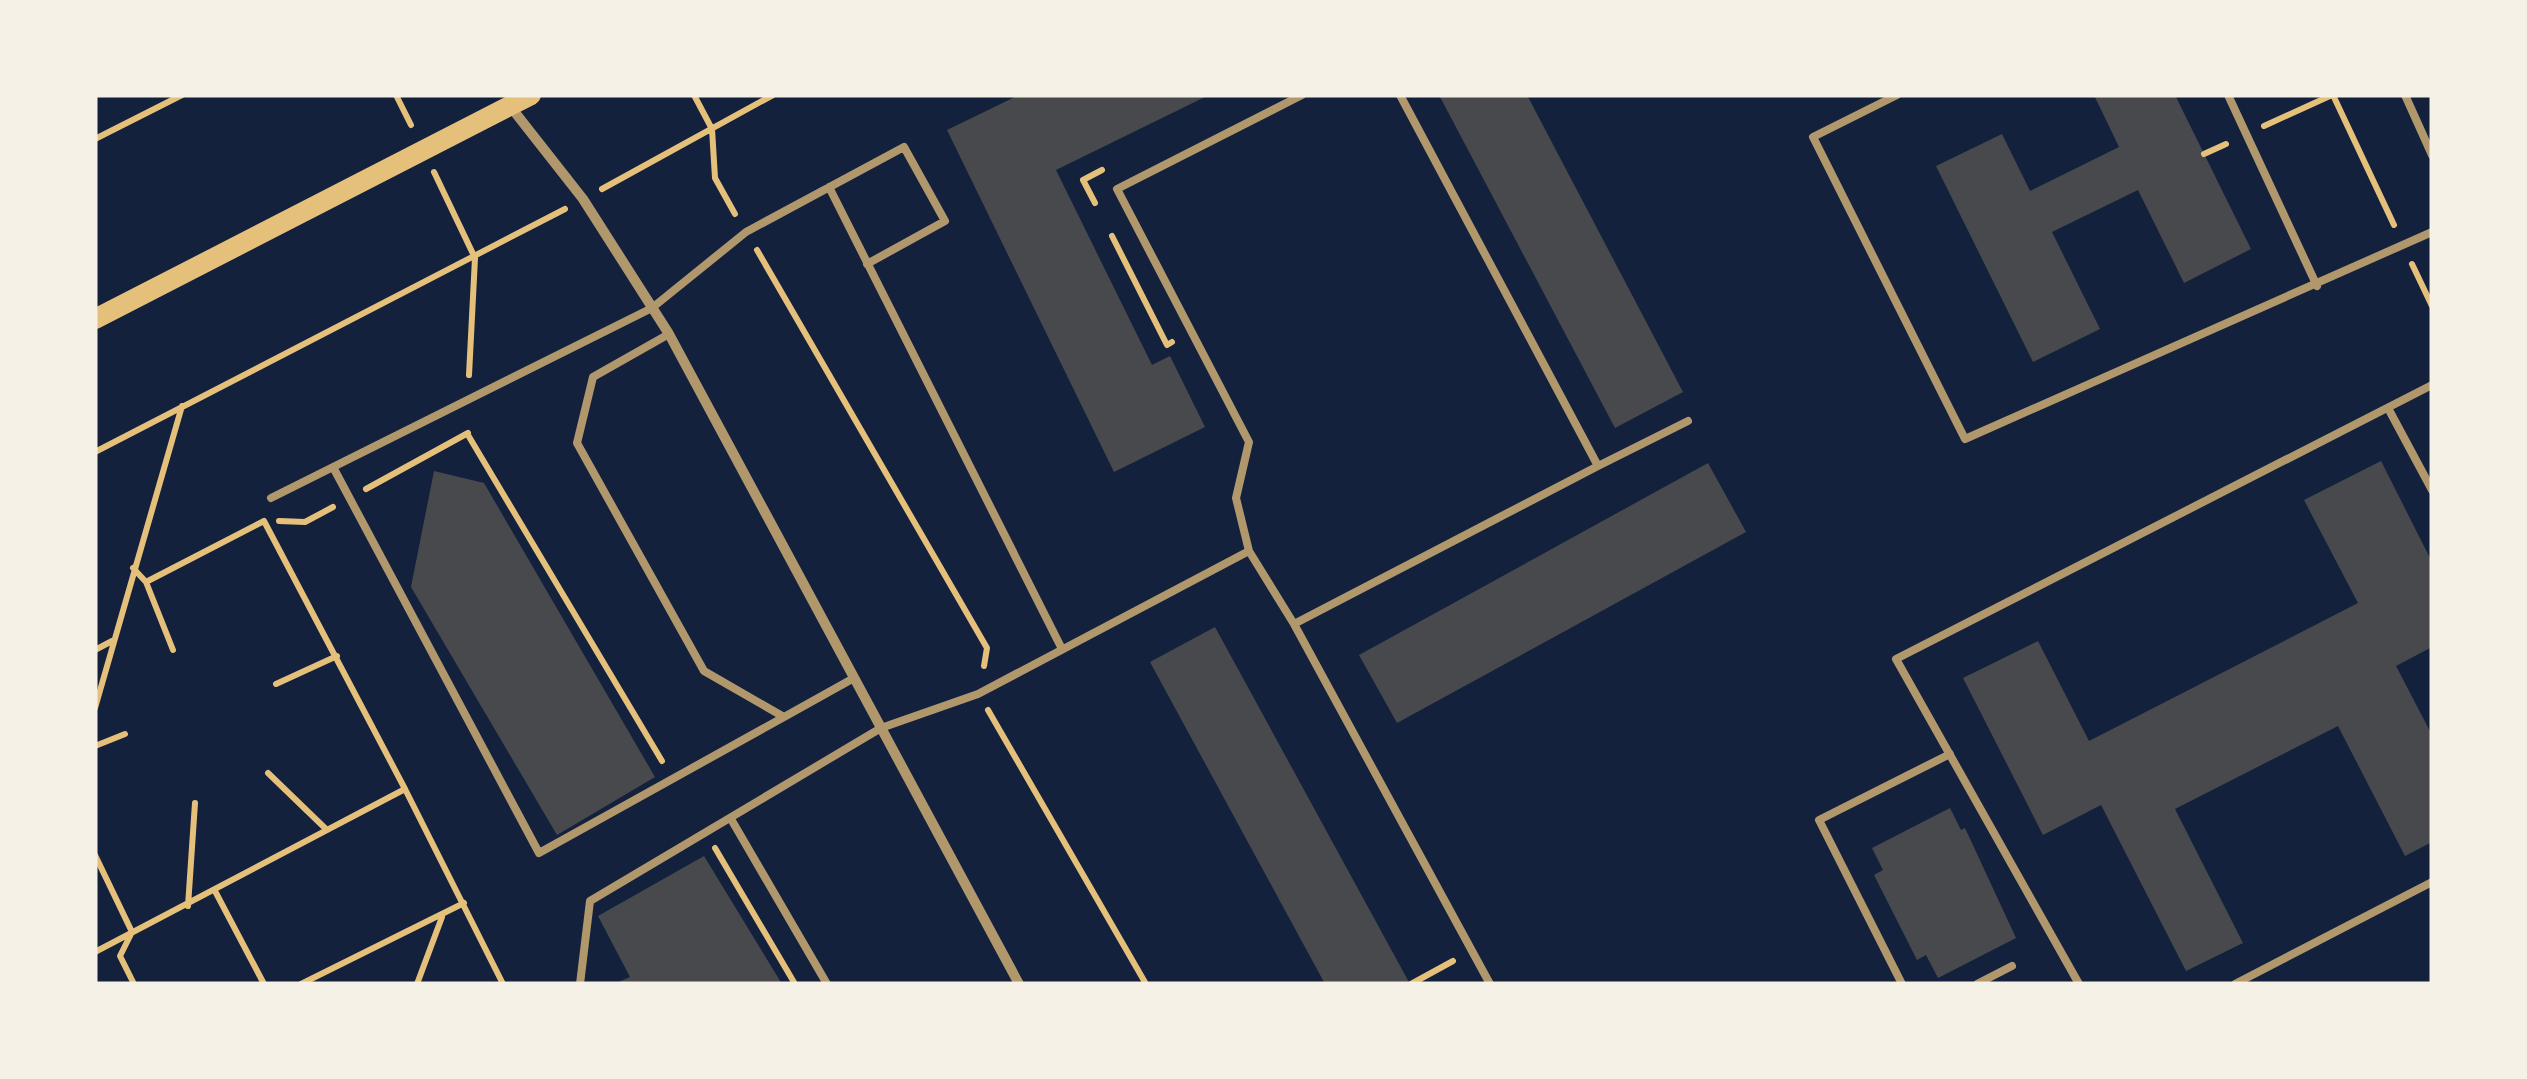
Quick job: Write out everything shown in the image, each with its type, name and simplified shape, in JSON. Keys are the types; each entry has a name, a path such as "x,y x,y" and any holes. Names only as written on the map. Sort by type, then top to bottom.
{"main road":[{"path":"95,319 532,95"}],"street":[{"path":"510,106 583,199 668,334 1019,984"}],"lane":[{"path":"1302,95 1117,188 1250,442 1236,498 1249,551 1294,624 1490,984"},
{"path":"1400,95 1598,466"},
{"path":"1897,95 1812,136 1965,439 2432,232"},
{"path":"2228,95 2317,286"},
{"path":"2405,95 2432,154"},
{"path":"271,498 652,308 746,232 904,147 944,221 867,264"},
{"path":"829,187 1062,649"},
{"path":"668,334 594,377 577,443 704,671 784,717"},
{"path":"2079,984 1896,659 2432,385"},
{"path":"2388,408 2432,490"},
{"path":"1294,624 1688,421"},
{"path":"333,467 539,852 854,678"},
{"path":"580,984 590,901 881,728 978,694 1249,551"},
{"path":"1902,984 1819,820 1950,754"},
{"path":"731,819 828,984"},
{"path":"2235,984 2432,882"},
{"path":"1977,984 2012,966"}],"path":[{"path":"95,139 182,95"},
{"path":"694,95 712,129 714,178 987,648 978,694 1146,984"},
{"path":"95,452 583,199 773,95"},
{"path":"2333,95 2432,306"},
{"path":"95,708 182,406"},
{"path":"468,435 673,779"},
{"path":"146,582 264,521 464,903 502,984"},
{"path":"133,568 146,582 172,650"},
{"path":"95,650 113,640"},
{"path":"276,684 337,656"},
{"path":"95,746 126,734"},
{"path":"268,773 327,830"},
{"path":"95,952 405,789"},
{"path":"188,906 194,803"},
{"path":"706,834 795,984"},
{"path":"95,855 132,932"},
{"path":"214,890 264,984"},
{"path":"301,984 464,903"},
{"path":"417,984 442,916"},
{"path":"132,932 120,956 134,984"},
{"path":"1411,984 1472,951"}],"building":[{"path":"1019,95 1209,95 1056,170 1152,365 1170,356 1205,427 1114,472 947,130"},
{"path":"1439,95 1527,95 1683,392 1615,428"},
{"path":"2094,95 2175,95 2251,249 2184,283 2138,190 2052,232 2100,329 2033,362 1936,166 2002,134 2030,191 2119,147"},
{"path":"2381,461 2432,562 2432,647 2396,666 2432,735 2432,842 2405,856 2338,726 2175,809 2243,943 2186,971 2101,805 2043,835 1963,678 2038,641 2089,741 2358,603 2304,500"},
{"path":"1708,463 1746,532 1397,723 1359,655"},
{"path":"434,471 484,483 655,777 557,835 411,587"},
{"path":"1215,627 1410,984 1325,984 1150,662"},
{"path":"1950,808 1961,830 1965,828 2016,938 1938,978 1926,955 1917,960 1874,875 1883,870 1872,848"},
{"path":"704,856 782,984 614,984 630,977 598,916"}]}
